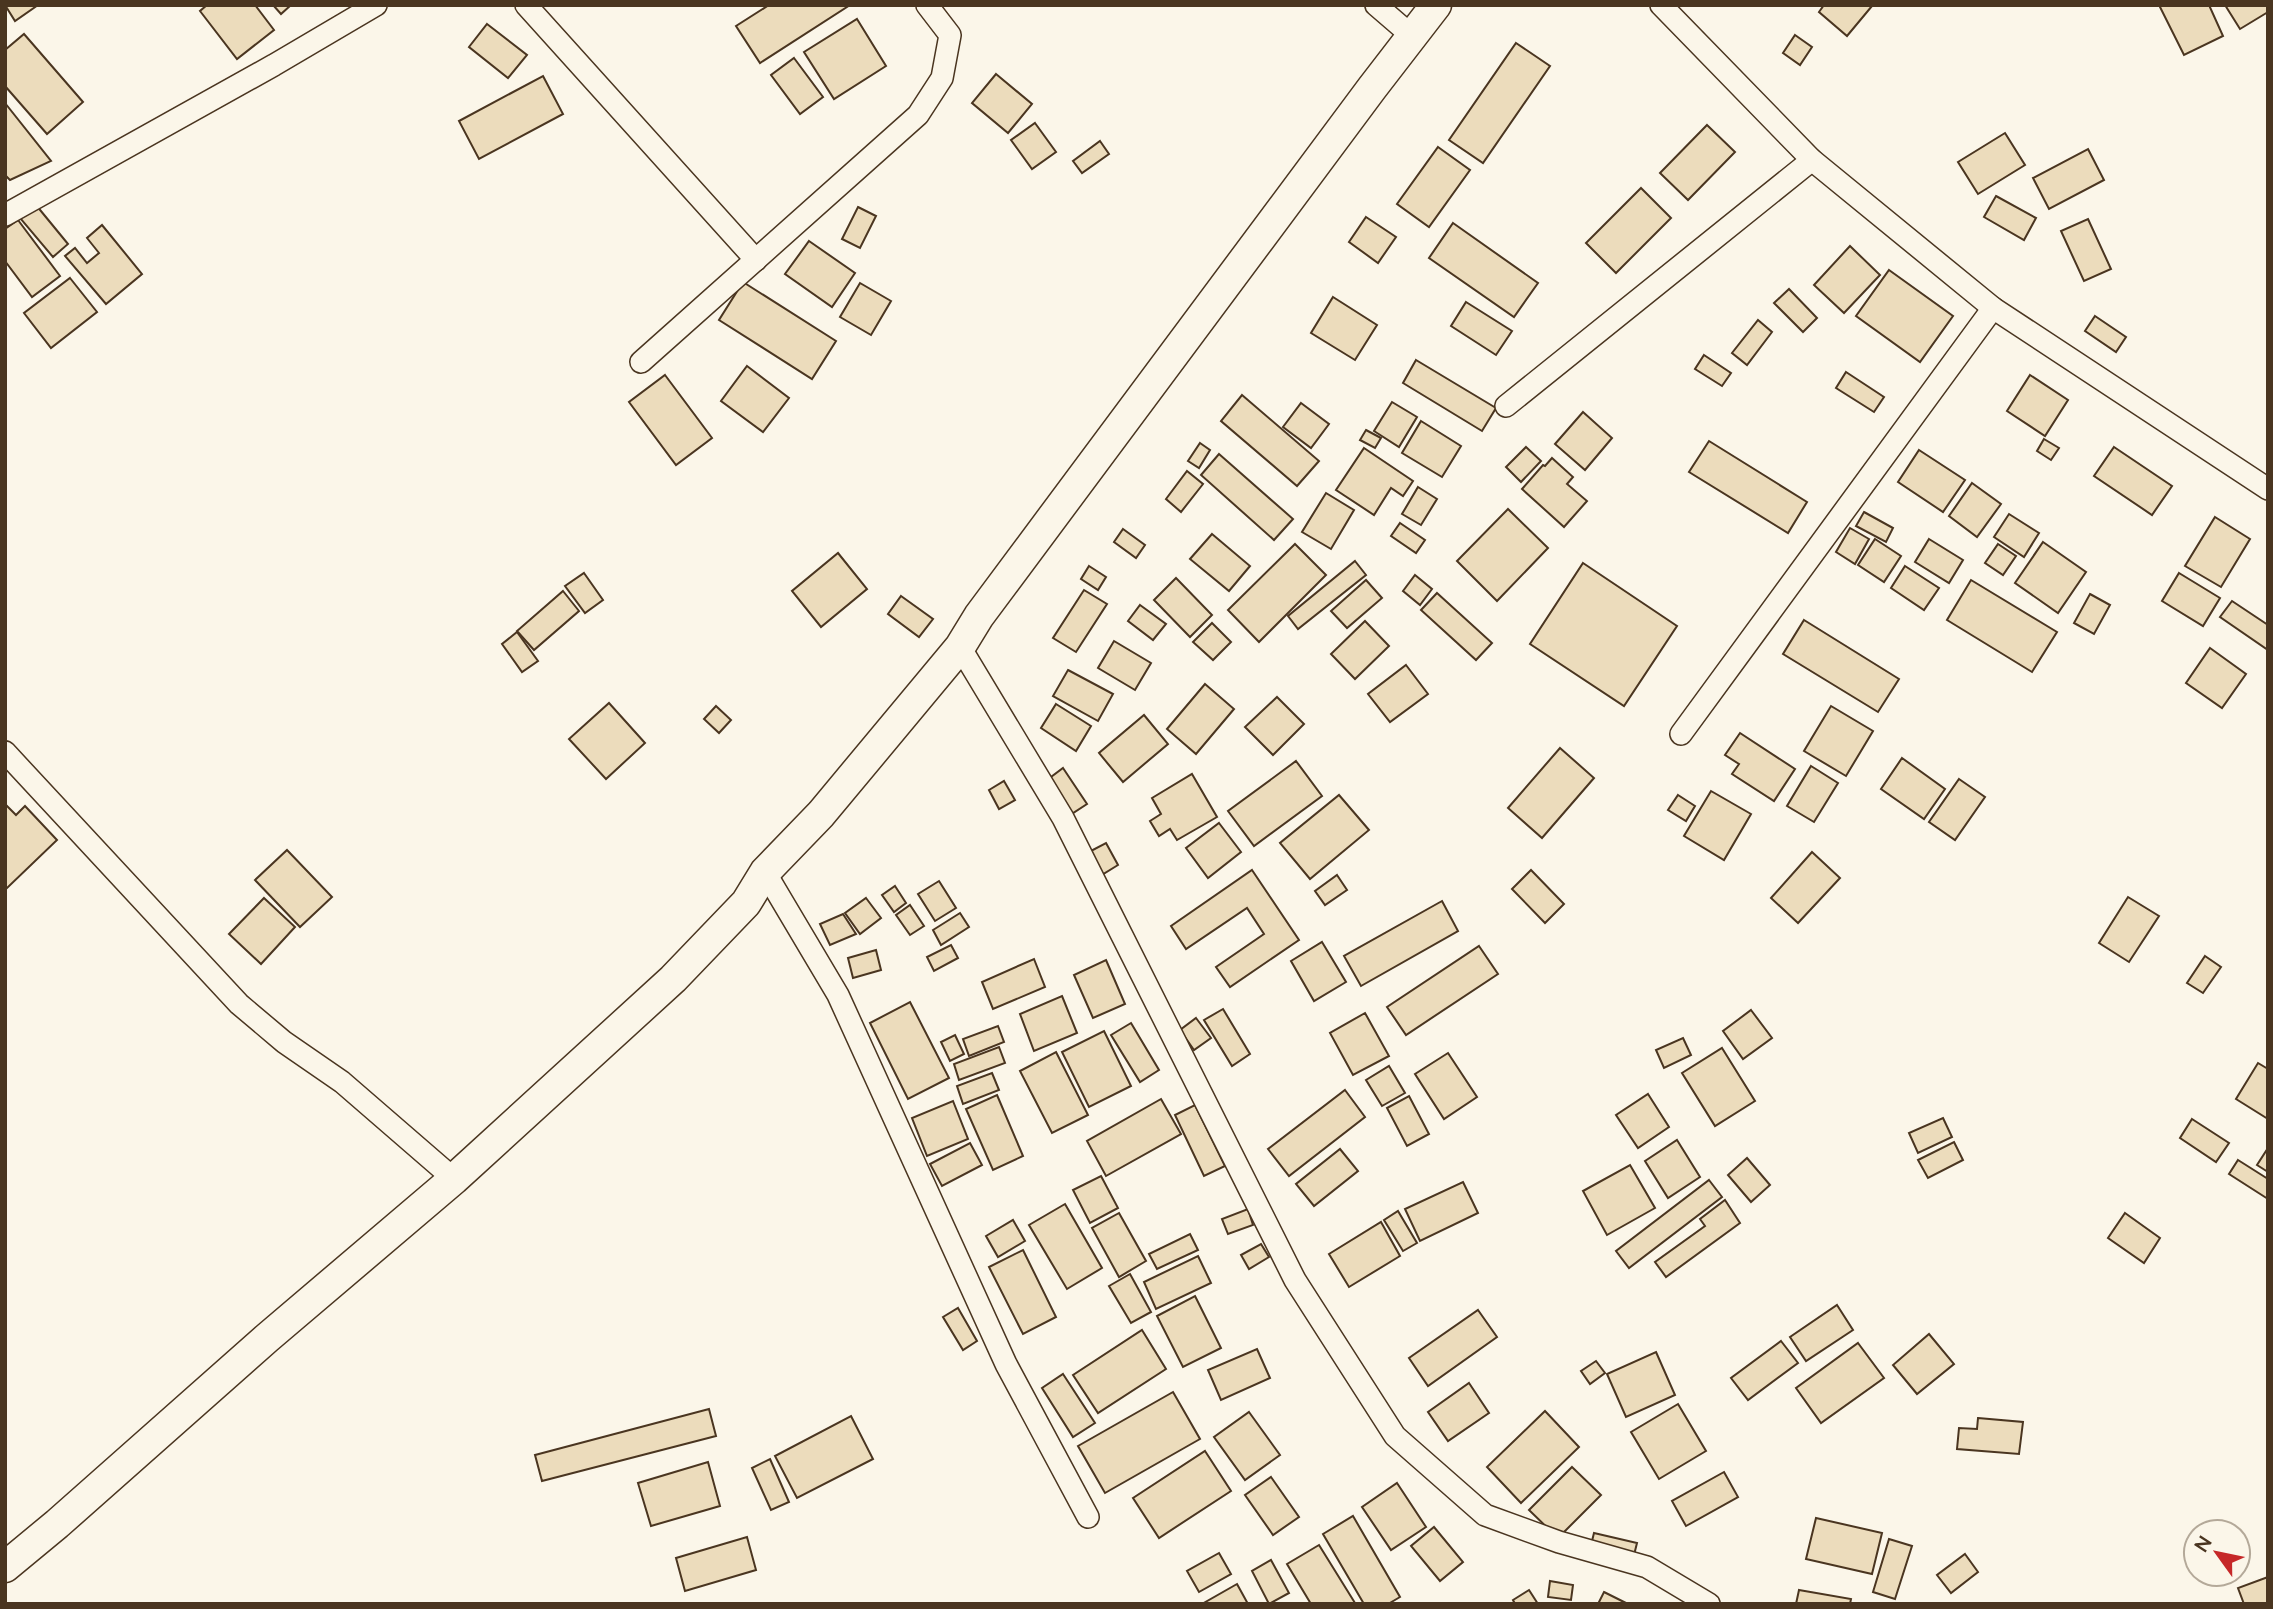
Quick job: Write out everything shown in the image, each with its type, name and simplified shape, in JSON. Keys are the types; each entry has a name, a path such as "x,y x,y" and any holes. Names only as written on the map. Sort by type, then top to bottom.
{"main road":[{"path":"5,1567 267,1338 454,1180 673,979 746,903 765,872 821,814 960,647 979,616 1436,5"}],"street":[{"path":"5,215 376,5"},
{"path":"526,5 756,260"},
{"path":"641,362 918,115 942,78 950,35 927,5"},
{"path":"1376,5 1412,36"},
{"path":"1661,5 1812,160 1993,308 2268,489"},
{"path":"1506,406 1812,160"},
{"path":"1681,734 1993,308"},
{"path":"960,647 1063,818 1295,1280 1395,1436 1485,1516 1559,1542 1647,1567 1709,1604"},
{"path":"5,752 239,1004 284,1042 342,1082 454,1180"},
{"path":"765,872 838,995 1006,1364 1088,1517"}],"building":[{"path":"5,5 38,5 15,21"},
{"path":"207,5 255,5 274,30 237,59 200,11"},
{"path":"273,5 291,5 281,14"},
{"path":"769,5 850,5 760,63 736,26"},
{"path":"1824,5 1872,6 1847,36 1819,12"},
{"path":"2159,5 2209,5 2223,36 2184,55"},
{"path":"2225,5 2268,5 2268,12 2240,29"},
{"path":"857,19 886,66 834,99 804,52"},
{"path":"487,24 527,55 508,78 469,47"},
{"path":"24,34 83,102 47,134 5,86 5,50"},
{"path":"1795,35 1812,47 1800,65 1783,53"},
{"path":"1516,43 1550,66 1483,163 1449,140"},
{"path":"794,58 823,97 800,114 771,75"},
{"path":"996,74 1032,104 1008,133 972,103"},
{"path":"543,76 563,114 479,159 459,121"},
{"path":"5,103 51,161 10,180 5,175"},
{"path":"1035,123 1056,152 1032,169 1011,140"},
{"path":"1707,125 1735,152 1688,200 1660,173"},
{"path":"2005,133 2025,165 1978,194 1958,162"},
{"path":"1100,141 1109,154 1082,173 1073,161"},
{"path":"1438,147 1470,170 1429,227 1397,204"},
{"path":"2088,149 2104,180 2049,209 2033,178"},
{"path":"1641,188 1671,218 1616,273 1586,243"},
{"path":"1996,196 2036,218 2024,240 1984,217"},
{"path":"36,205 68,244 53,257 20,218"},
{"path":"858,207 876,216 860,248 842,239"},
{"path":"1366,217 1396,237 1378,263 1349,242"},
{"path":"2088,219 2111,269 2084,281 2061,231"},
{"path":"18,220 60,276 32,297 5,261 5,229"},
{"path":"1453,223 1538,283 1514,317 1429,258"},
{"path":"102,225 142,274 106,304 65,256 75,248 87,263 99,253 87,238"},
{"path":"809,241 855,273 832,307 785,274"},
{"path":"1850,246 1880,275 1844,313 1814,285"},
{"path":"1889,270 1953,316 1920,362 1856,316"},
{"path":"70,278 97,312 51,348 24,313"},
{"path":"743,282 836,341 812,379 719,320"},
{"path":"860,283 891,301 871,335 840,317"},
{"path":"1789,289 1817,318 1803,332 1774,303"},
{"path":"1333,297 1377,325 1355,360 1311,333"},
{"path":"1466,302 1512,331 1496,355 1451,326"},
{"path":"2095,316 2126,337 2116,352 2085,331"},
{"path":"1758,320 1772,332 1747,365 1732,353"},
{"path":"1704,355 1731,373 1722,386 1695,369"},
{"path":"1416,360 1496,408 1482,431 1403,383"},
{"path":"747,366 789,398 763,432 721,401"},
{"path":"1846,372 1884,397 1874,412 1836,388"},
{"path":"665,375 712,438 676,465 629,402"},
{"path":"2030,375 2068,400 2045,436 2007,411"},
{"path":"1242,395 1319,461 1297,486 1221,421"},
{"path":"1392,402 1417,417 1399,447 1374,431"},
{"path":"1301,403 1329,424 1311,448 1283,427"},
{"path":"1583,412 1612,438 1585,470 1555,444"},
{"path":"1421,421 1461,446 1442,477 1402,453"},
{"path":"1366,430 1381,438 1375,448 1360,440"},
{"path":"2044,439 2059,448 2051,460 2037,451"},
{"path":"1709,441 1807,502 1788,533 1689,472"},
{"path":"1200,443 1210,450 1199,468 1188,461"},
{"path":"1526,447 1541,461 1521,482 1506,467"},
{"path":"2114,447 2172,486 2152,515 2094,476"},
{"path":"1364,448 1413,481 1403,496 1391,488 1374,515 1336,490"},
{"path":"1919,450 1965,480 1943,512 1898,482"},
{"path":"1219,454 1293,519 1274,540 1201,475"},
{"path":"1552,458 1573,477 1567,484 1587,501 1564,527 1522,489"},
{"path":"1187,471 1203,484 1181,512 1166,499"},
{"path":"1972,483 2001,504 1977,537 1949,516"},
{"path":"1418,487 1437,499 1421,525 1402,514"},
{"path":"1326,493 1354,510 1331,549 1302,532"},
{"path":"1508,509 1548,548 1497,601 1457,561"},
{"path":"1864,512 1893,528 1886,542 1856,526"},
{"path":"2009,514 2039,533 2024,557 1994,537"},
{"path":"2215,517 2250,539 2221,587 2185,566"},
{"path":"1400,523 1425,540 1416,553 1391,536"},
{"path":"1850,528 1869,539 1855,564 1836,552"},
{"path":"1123,529 1145,545 1136,558 1114,542"},
{"path":"1212,534 1250,566 1229,591 1190,559"},
{"path":"1875,539 1901,556 1884,582 1858,565"},
{"path":"1929,539 1963,560 1949,583 1915,562"},
{"path":"2043,542 2086,572 2058,613 2015,583"},
{"path":"1295,544 1326,575 1259,642 1228,610"},
{"path":"1998,544 2016,556 2003,575 1985,563"},
{"path":"838,553 867,589 821,627 792,591"},
{"path":"1355,561 1366,575 1298,629 1288,616"},
{"path":"1583,563 1677,626 1624,706 1530,644"},
{"path":"1089,566 1106,577 1098,590 1081,579"},
{"path":"1905,566 1939,588 1924,610 1891,588"},
{"path":"584,573 603,600 585,613 565,586"},
{"path":"2179,573 2220,598 2203,626 2162,601"},
{"path":"1415,575 1432,589 1420,605 1403,591"},
{"path":"1176,578 1212,615 1190,637 1154,600"},
{"path":"1366,580 1382,598 1347,628 1331,611"},
{"path":"1971,580 2057,632 2032,672 1947,620"},
{"path":"1084,590 1107,604 1076,652 1053,638"},
{"path":"563,591 579,611 534,650 517,631"},
{"path":"1437,593 1492,643 1476,660 1421,610"},
{"path":"2090,594 2110,605 2094,634 2074,623"},
{"path":"901,596 933,619 919,637 888,614"},
{"path":"2232,601 2268,625 2268,650 2220,617"},
{"path":"1140,605 1166,624 1153,640 1128,621"},
{"path":"1804,620 1899,679 1878,712 1783,654"},
{"path":"1365,621 1389,646 1355,679 1331,654"},
{"path":"1212,623 1231,642 1213,660 1193,642"},
{"path":"517,632 538,661 522,672 502,644"},
{"path":"1114,641 1151,663 1135,690 1098,668"},
{"path":"2210,648 2246,674 2222,708 2186,683"},
{"path":"1406,665 1428,694 1390,722 1368,694"},
{"path":"1068,670 1113,694 1098,721 1053,696"},
{"path":"1205,684 1234,709 1196,754 1167,729"},
{"path":"1277,697 1304,724 1273,755 1245,727"},
{"path":"609,703 645,743 606,779 569,739"},
{"path":"1056,704 1091,726 1076,751 1041,728"},
{"path":"716,706 731,720 719,733 704,719"},
{"path":"1831,706 1873,731 1846,776 1804,751"},
{"path":"1144,715 1168,744 1123,782 1099,753"},
{"path":"1740,733 1795,769 1774,801 1732,774 1739,764 1725,755"},
{"path":"1560,748 1594,778 1542,838 1508,808"},
{"path":"1902,758 1945,789 1924,819 1881,789"},
{"path":"1296,761 1322,796 1254,846 1228,811"},
{"path":"1811,766 1838,783 1814,822 1787,806"},
{"path":"1063,768 1087,804 1070,815 1047,780"},
{"path":"1192,774 1217,817 1177,840 1170,829 1159,836 1150,821 1161,814 1152,798"},
{"path":"1959,779 1985,797 1955,840 1929,822"},
{"path":"1004,781 1015,800 999,809 989,790"},
{"path":"1711,791 1751,814 1724,860 1684,836"},
{"path":"1339,795 1369,830 1310,879 1280,843"},
{"path":"1678,795 1695,806 1686,821 1668,810"},
{"path":"5,804 16,815 25,806 57,840 6,889"},
{"path":"1219,823 1241,852 1208,878 1186,848"},
{"path":"1106,843 1118,865 1100,876 1087,853"},
{"path":"287,850 332,897 300,927 255,880"},
{"path":"1812,852 1840,878 1798,923 1771,898"},
{"path":"1252,870 1299,940 1230,987 1216,967 1264,934 1247,908 1186,949 1171,926"},
{"path":"1531,870 1564,904 1545,923 1512,889"},
{"path":"1337,875 1347,890 1325,905 1315,891"},
{"path":"939,881 956,908 935,921 918,894"},
{"path":"895,886 906,903 894,912 882,895"},
{"path":"2128,897 2159,916 2129,962 2099,943"},
{"path":"264,898 295,927 261,964 229,934"},
{"path":"866,898 881,918 860,934 845,913"},
{"path":"1442,901 1458,931 1361,986 1344,956"},
{"path":"910,905 924,926 910,935 896,915"},
{"path":"960,913 969,927 941,945 933,930"},
{"path":"843,914 856,934 830,945 820,924"},
{"path":"1322,942 1346,982 1314,1001 1291,961"},
{"path":"951,945 958,958 934,971 927,957"},
{"path":"1479,946 1498,974 1406,1035 1387,1007"},
{"path":"876,950 881,970 853,978 848,958"},
{"path":"2205,956 2221,967 2203,993 2187,983"},
{"path":"1034,959 1045,987 993,1009 982,982"},
{"path":"1106,960 1125,1004 1093,1018 1074,975"},
{"path":"1062,996 1077,1033 1034,1051 1020,1014"},
{"path":"910,1002 949,1078 908,1099 870,1023"},
{"path":"1223,1009 1250,1054 1232,1066 1204,1020"},
{"path":"1751,1010 1772,1038 1743,1059 1723,1031"},
{"path":"1365,1013 1389,1056 1353,1075 1330,1033"},
{"path":"1196,1018 1211,1038 1194,1050 1180,1030"},
{"path":"1131,1023 1159,1070 1140,1082 1111,1035"},
{"path":"998,1026 1004,1042 969,1056 963,1039"},
{"path":"1104,1031 1131,1086 1089,1107 1062,1052"},
{"path":"955,1035 964,1054 950,1061 941,1042"},
{"path":"1683,1038 1691,1055 1664,1068 1656,1050"},
{"path":"999,1047 1005,1063 959,1080 954,1064"},
{"path":"1722,1048 1755,1101 1715,1126 1682,1073"},
{"path":"1056,1052 1088,1115 1052,1133 1020,1071"},
{"path":"1448,1053 1477,1097 1444,1119 1415,1074"},
{"path":"2258,1063 2268,1069 2268,1119 2236,1099"},
{"path":"1389,1066 1405,1093 1382,1106 1366,1080"},
{"path":"992,1073 999,1090 963,1104 957,1086"},
{"path":"1345,1090 1365,1117 1289,1176 1268,1149"},
{"path":"1648,1094 1669,1127 1638,1148 1616,1115"},
{"path":"997,1095 1023,1156 993,1170 966,1109"},
{"path":"1409,1096 1429,1134 1407,1146 1387,1108"},
{"path":"1161,1099 1181,1134 1106,1176 1087,1141"},
{"path":"953,1101 968,1139 927,1156 912,1118"},
{"path":"1195,1105 1225,1166 1204,1176 1175,1115"},
{"path":"1943,1118 1952,1137 1918,1153 1909,1133"},
{"path":"2192,1119 2229,1143 2216,1162 2180,1138"},
{"path":"1677,1140 1700,1177 1668,1198 1645,1161"},
{"path":"1954,1142 1963,1160 1928,1178 1918,1160"},
{"path":"970,1143 982,1165 942,1186 930,1164"},
{"path":"2268,1148 2268,1172 2257,1165"},
{"path":"1340,1149 1358,1171 1314,1206 1296,1184"},
{"path":"1747,1158 1770,1185 1751,1202 1728,1175"},
{"path":"2238,1160 2268,1179 2268,1199 2229,1174"},
{"path":"1630,1165 1655,1208 1607,1235 1583,1191"},
{"path":"1101,1176 1118,1208 1090,1223 1073,1190"},
{"path":"1709,1180 1722,1197 1629,1268 1616,1251"},
{"path":"1463,1182 1478,1213 1420,1241 1405,1209"},
{"path":"1725,1200 1740,1223 1666,1277 1655,1262 1705,1226 1700,1219"},
{"path":"1065,1204 1102,1268 1067,1289 1029,1225"},
{"path":"1248,1209 1253,1225 1228,1234 1222,1219"},
{"path":"1398,1211 1417,1243 1403,1251 1384,1220"},
{"path":"1119,1213 1146,1261 1119,1277 1092,1228"},
{"path":"2125,1213 2160,1238 2144,1263 2108,1238"},
{"path":"1013,1220 1025,1241 998,1257 986,1236"},
{"path":"1381,1222 1400,1256 1349,1287 1329,1254"},
{"path":"1190,1234 1198,1250 1157,1269 1149,1254"},
{"path":"1261,1244 1269,1257 1249,1269 1241,1255"},
{"path":"1023,1250 1056,1317 1023,1334 989,1267"},
{"path":"1198,1256 1211,1283 1156,1309 1144,1282"},
{"path":"1130,1274 1151,1312 1131,1323 1109,1286"},
{"path":"1195,1296 1221,1348 1183,1367 1157,1316"},
{"path":"1837,1305 1853,1330 1806,1361 1790,1337"},
{"path":"958,1308 977,1341 963,1350 943,1317"},
{"path":"1478,1310 1497,1337 1428,1386 1409,1358"},
{"path":"1142,1330 1166,1369 1098,1413 1073,1375"},
{"path":"1929,1334 1954,1364 1917,1394 1893,1365"},
{"path":"1781,1341 1798,1363 1748,1400 1731,1378"},
{"path":"1858,1343 1884,1378 1821,1423 1796,1388"},
{"path":"1257,1349 1270,1378 1221,1400 1208,1370"},
{"path":"1656,1352 1675,1395 1626,1417 1607,1374"},
{"path":"1596,1361 1605,1373 1590,1384 1581,1371"},
{"path":"1063,1374 1095,1423 1073,1437 1042,1388"},
{"path":"1469,1383 1489,1413 1448,1441 1428,1412"},
{"path":"1173,1392 1200,1439 1105,1493 1078,1446"},
{"path":"1678,1404 1706,1451 1659,1479 1631,1432"},
{"path":"709,1409 716,1436 542,1481 535,1455"},
{"path":"1545,1411 1579,1447 1521,1503 1487,1467"},
{"path":"1249,1412 1280,1455 1245,1480 1214,1437"},
{"path":"851,1416 873,1459 797,1498 775,1456"},
{"path":"1978,1418 2023,1422 2019,1454 1957,1449 1959,1428 1977,1429"},
{"path":"1205,1451 1231,1491 1159,1538 1133,1498"},
{"path":"770,1459 789,1502 771,1510 752,1468"},
{"path":"708,1462 720,1506 651,1526 638,1483"},
{"path":"1572,1467 1601,1495 1558,1538 1529,1510"},
{"path":"1724,1472 1738,1497 1686,1526 1672,1501"},
{"path":"1271,1477 1299,1517 1273,1535 1245,1495"},
{"path":"1397,1483 1426,1527 1391,1550 1362,1507"},
{"path":"1353,1516 1400,1597 1388,1604 1364,1604 1323,1534"},
{"path":"1816,1518 1882,1533 1872,1574 1806,1559"},
{"path":"1434,1527 1463,1562 1440,1581 1411,1546"},
{"path":"1594,1533 1637,1543 1634,1555 1591,1545"},
{"path":"747,1537 756,1570 685,1591 676,1558"},
{"path":"1889,1539 1912,1546 1895,1599 1873,1592"},
{"path":"1319,1545 1355,1604 1311,1604 1287,1564"},
{"path":"1219,1553 1231,1574 1199,1592 1187,1571"},
{"path":"1965,1554 1978,1572 1951,1593 1937,1575"},
{"path":"1271,1560 1289,1593 1269,1604 1252,1571"},
{"path":"2268,1577 2268,1604 2244,1604 2238,1588 2252,1588 2252,1583"},
{"path":"1550,1581 1573,1585 1571,1600 1548,1597"},
{"path":"1237,1584 1248,1604 1202,1604"},
{"path":"1529,1590 1538,1604 1515,1604 1513,1600"},
{"path":"1799,1590 1851,1599 1850,1604 1796,1604"},
{"path":"1604,1592 1628,1604 1598,1604"}]}
